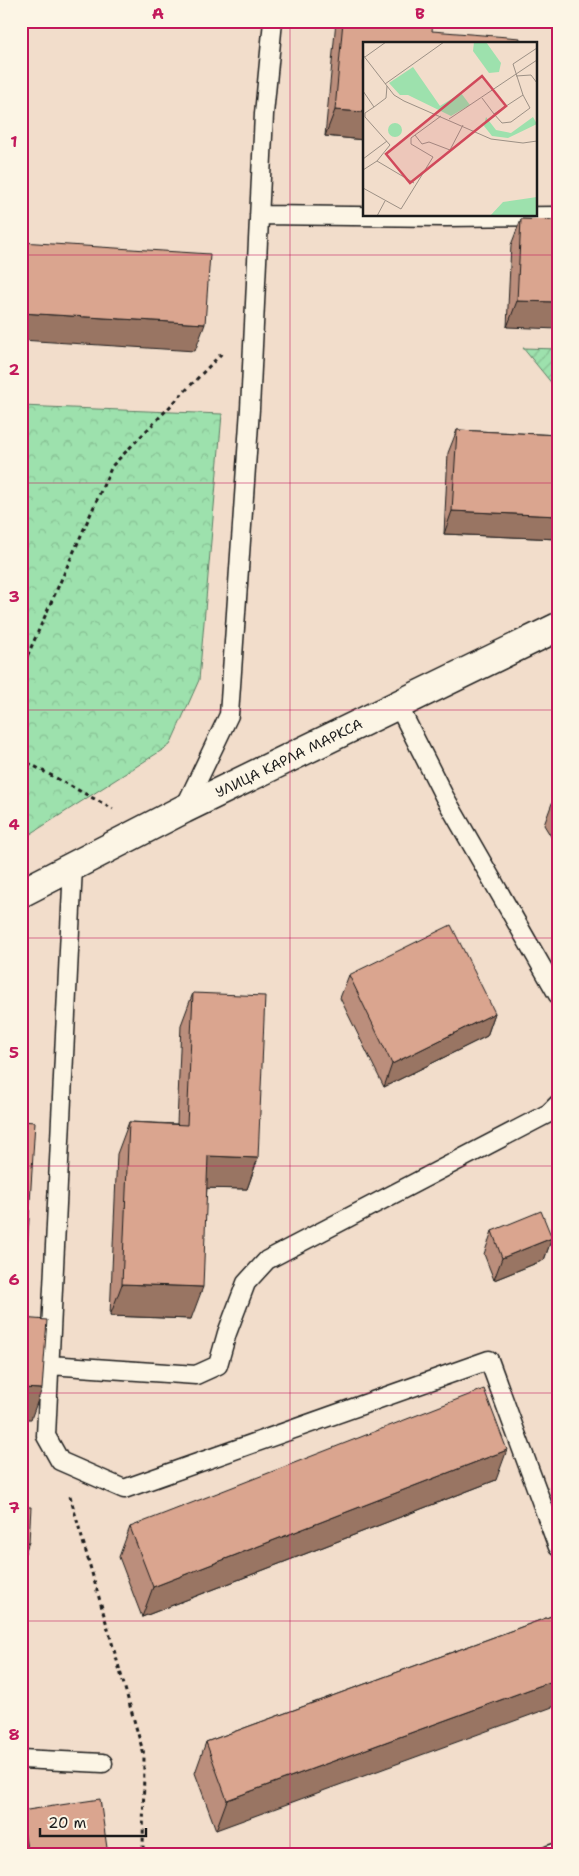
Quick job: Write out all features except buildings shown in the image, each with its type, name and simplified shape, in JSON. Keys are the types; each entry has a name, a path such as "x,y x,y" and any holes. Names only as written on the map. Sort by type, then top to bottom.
{"street":[{"name":"УЛИЦА КАРЛА МАРКСА","path":"21,893 184,808 558,627"}],"lane":[{"path":"184,808 229,715 250,419 264,114 273,21"},
{"path":"260,215 445,218 558,216"},
{"path":"398,705 444,796 558,995"},
{"path":"73,866 46,1436 60,1461 124,1489 489,1360 558,1547"},
{"path":"50,1365 196,1375 218,1365 246,1282 267,1260 549,1113 558,1104"},
{"path":"21,1759 103,1763"},
{"path":"549,1855 558,1852"}],"path":[{"path":"21,670 112,466 254,319"},
{"path":"21,759 147,828"},
{"path":"60,1461 144,1755 143,1855"}],"green space":[{"path":"523,348 558,349 558,391"},
{"path":"21,406 222,414 199,680 170,745 21,840"}]}
